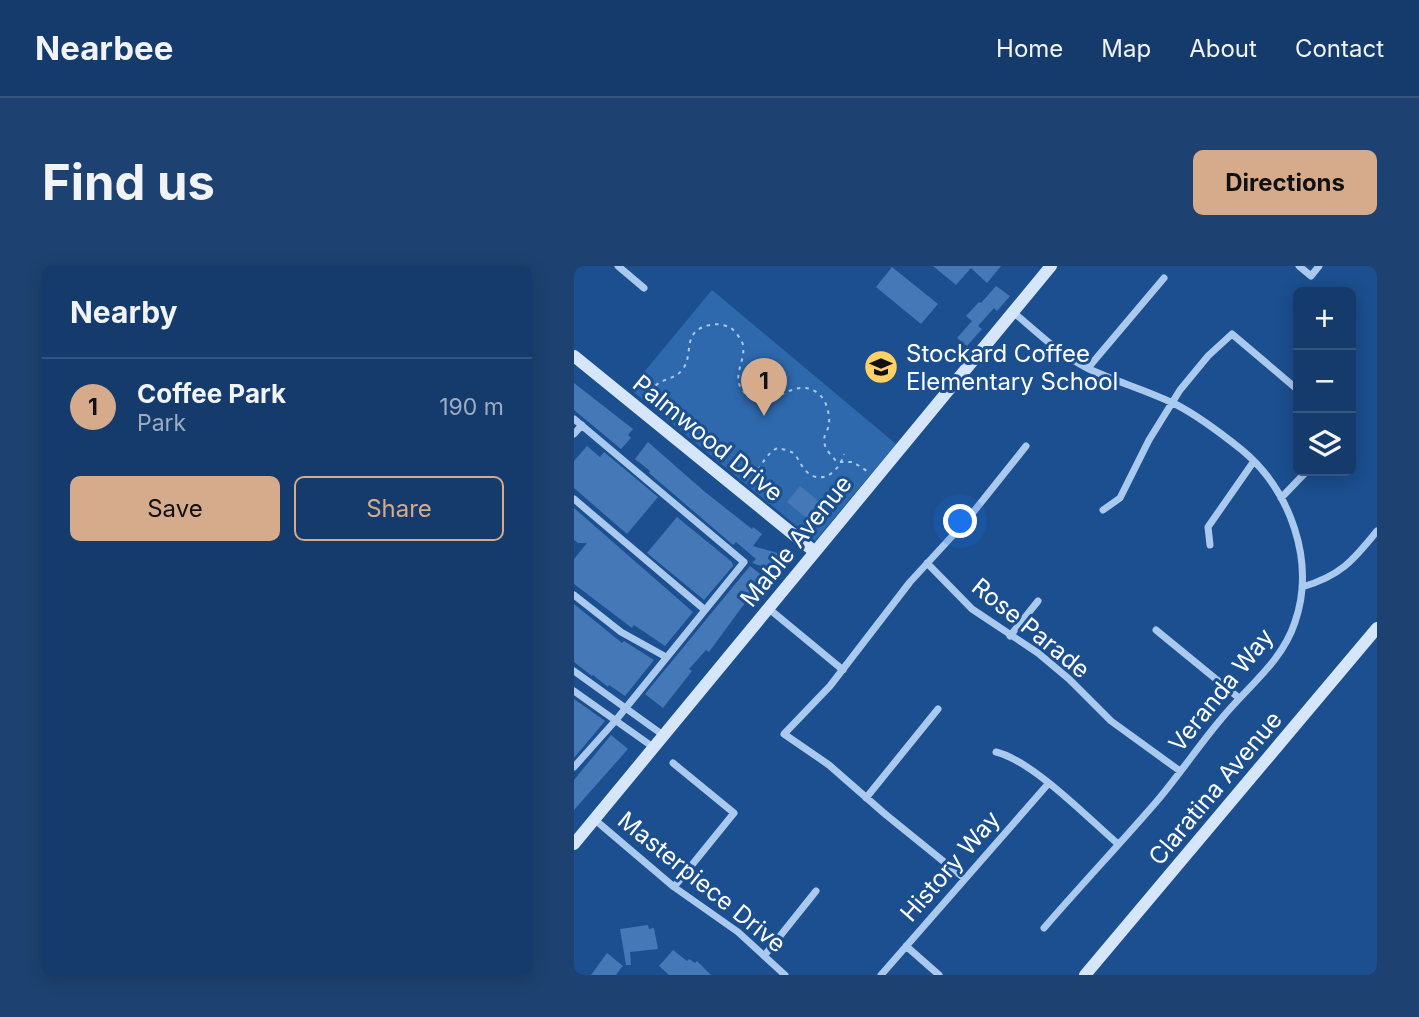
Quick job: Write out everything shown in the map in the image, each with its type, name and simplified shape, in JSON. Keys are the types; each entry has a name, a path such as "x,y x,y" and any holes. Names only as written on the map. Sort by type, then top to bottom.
{"street":[{"path":"618,266 645,288"},
{"name":"Mable Avenue","path":"574,844 1051,266"},
{"path":"1299,266 1311,276 1319,266"},
{"path":"1088,369 1164,278"},
{"name":"Veranda Way","path":"1013,312 1057,349 1088,369 1171,403 1223,436 1254,461 1281,498 1299,542 1302,566 1302,587 1297,615 1288,639 1270,666 1240,698 1159,799 1044,928"},
{"path":"1103,510 1120,498 1138,459 1171,403 1194,372 1232,334 1293,386"},
{"name":"Palmwood Drive","path":"574,356 815,552"},
{"path":"574,419 744,562 616,720 574,767"},
{"path":"574,434 582,425"},
{"path":"964,878 829,765 784,734 843,670 927,563 967,520 1026,446"},
{"path":"1210,545 1208,527 1254,461"},
{"path":"1281,498 1302,476"},
{"path":"574,499 705,610"},
{"path":"1302,587 1321,582 1342,570 1377,531"},
{"name":"Rose Parade","path":"927,563 972,609 1054,666 1111,721 1180,771"},
{"path":"574,595 621,632 666,657"},
{"path":"1010,636 1038,601"},
{"path":"768,608 843,670"},
{"name":"Claratina Avenue","path":"1086,975 1377,628"},
{"path":"1156,630 1240,698"},
{"path":"574,671 663,735"},
{"path":"574,691 653,747"},
{"path":"866,798 937,709"},
{"path":"996,752 1009,755 1048,783 1118,844"},
{"path":"673,763 734,813 674,887"},
{"name":"History Way","path":"881,975 1048,783"},
{"name":"Masterpiece Drive","path":"594,819 674,887 738,932 785,975"},
{"path":"764,956 816,891"},
{"path":"906,946 939,975"}],"path":[{"path":"636,407 659,383 677,376 685,367 691,337 699,327 715,324 733,329 743,343 743,360 737,376 741,389 751,399 766,401 790,388 805,388 820,395 828,408 829,423 824,439 827,451 838,462 853,461 860,465 875,479"},
{"path":"742,493 757,475 767,454 777,448 791,452 807,472 818,478 830,476 842,462 844,454"}],"shaded area":[{"path":"712,290 896,444 815,541 630,389"}],"building":[{"path":"933,266 1001,266 987,283 971,268 956,285"},
{"path":"892,267 938,304 921,324 876,287"},
{"path":"996,286 1010,296 997,311 994,308 978,326 982,329 967,346 957,338 972,321 966,316"},
{"path":"574,383 633,429 628,435 631,438 621,449 574,410"},
{"path":"648,442 705,492 762,534 753,546 781,554 776,571 752,563 756,559 736,542 733,545 635,459"},
{"path":"587,446 600,457 604,452 658,497 627,534 574,488 574,461"},
{"path":"800,486 821,503 808,519 787,502"},
{"path":"574,508 693,612 665,646 634,625 632,628 574,584 574,559 587,543 574,540"},
{"path":"677,517 732,562 733,566 704,600 647,553"},
{"path":"750,566 768,580 742,607 709,652 706,650 689,669 692,671 663,708 645,694"},
{"path":"574,604 622,643 624,641 654,660 625,696 574,662"},
{"path":"574,699 605,721 574,758"},
{"path":"611,735 628,749 574,810 574,780"},
{"path":"648,925 649,929 654,928 658,949 630,952 631,965 626,965 620,929"},
{"path":"673,950 687,961 697,961 711,975 669,975 659,966"},
{"path":"607,953 623,966 616,975 591,975"}],"place":[{"name":"Stockard Coffee Elementary School","path":"881,367"},
{"name":"Coffee Park","path":"764,416"}]}
